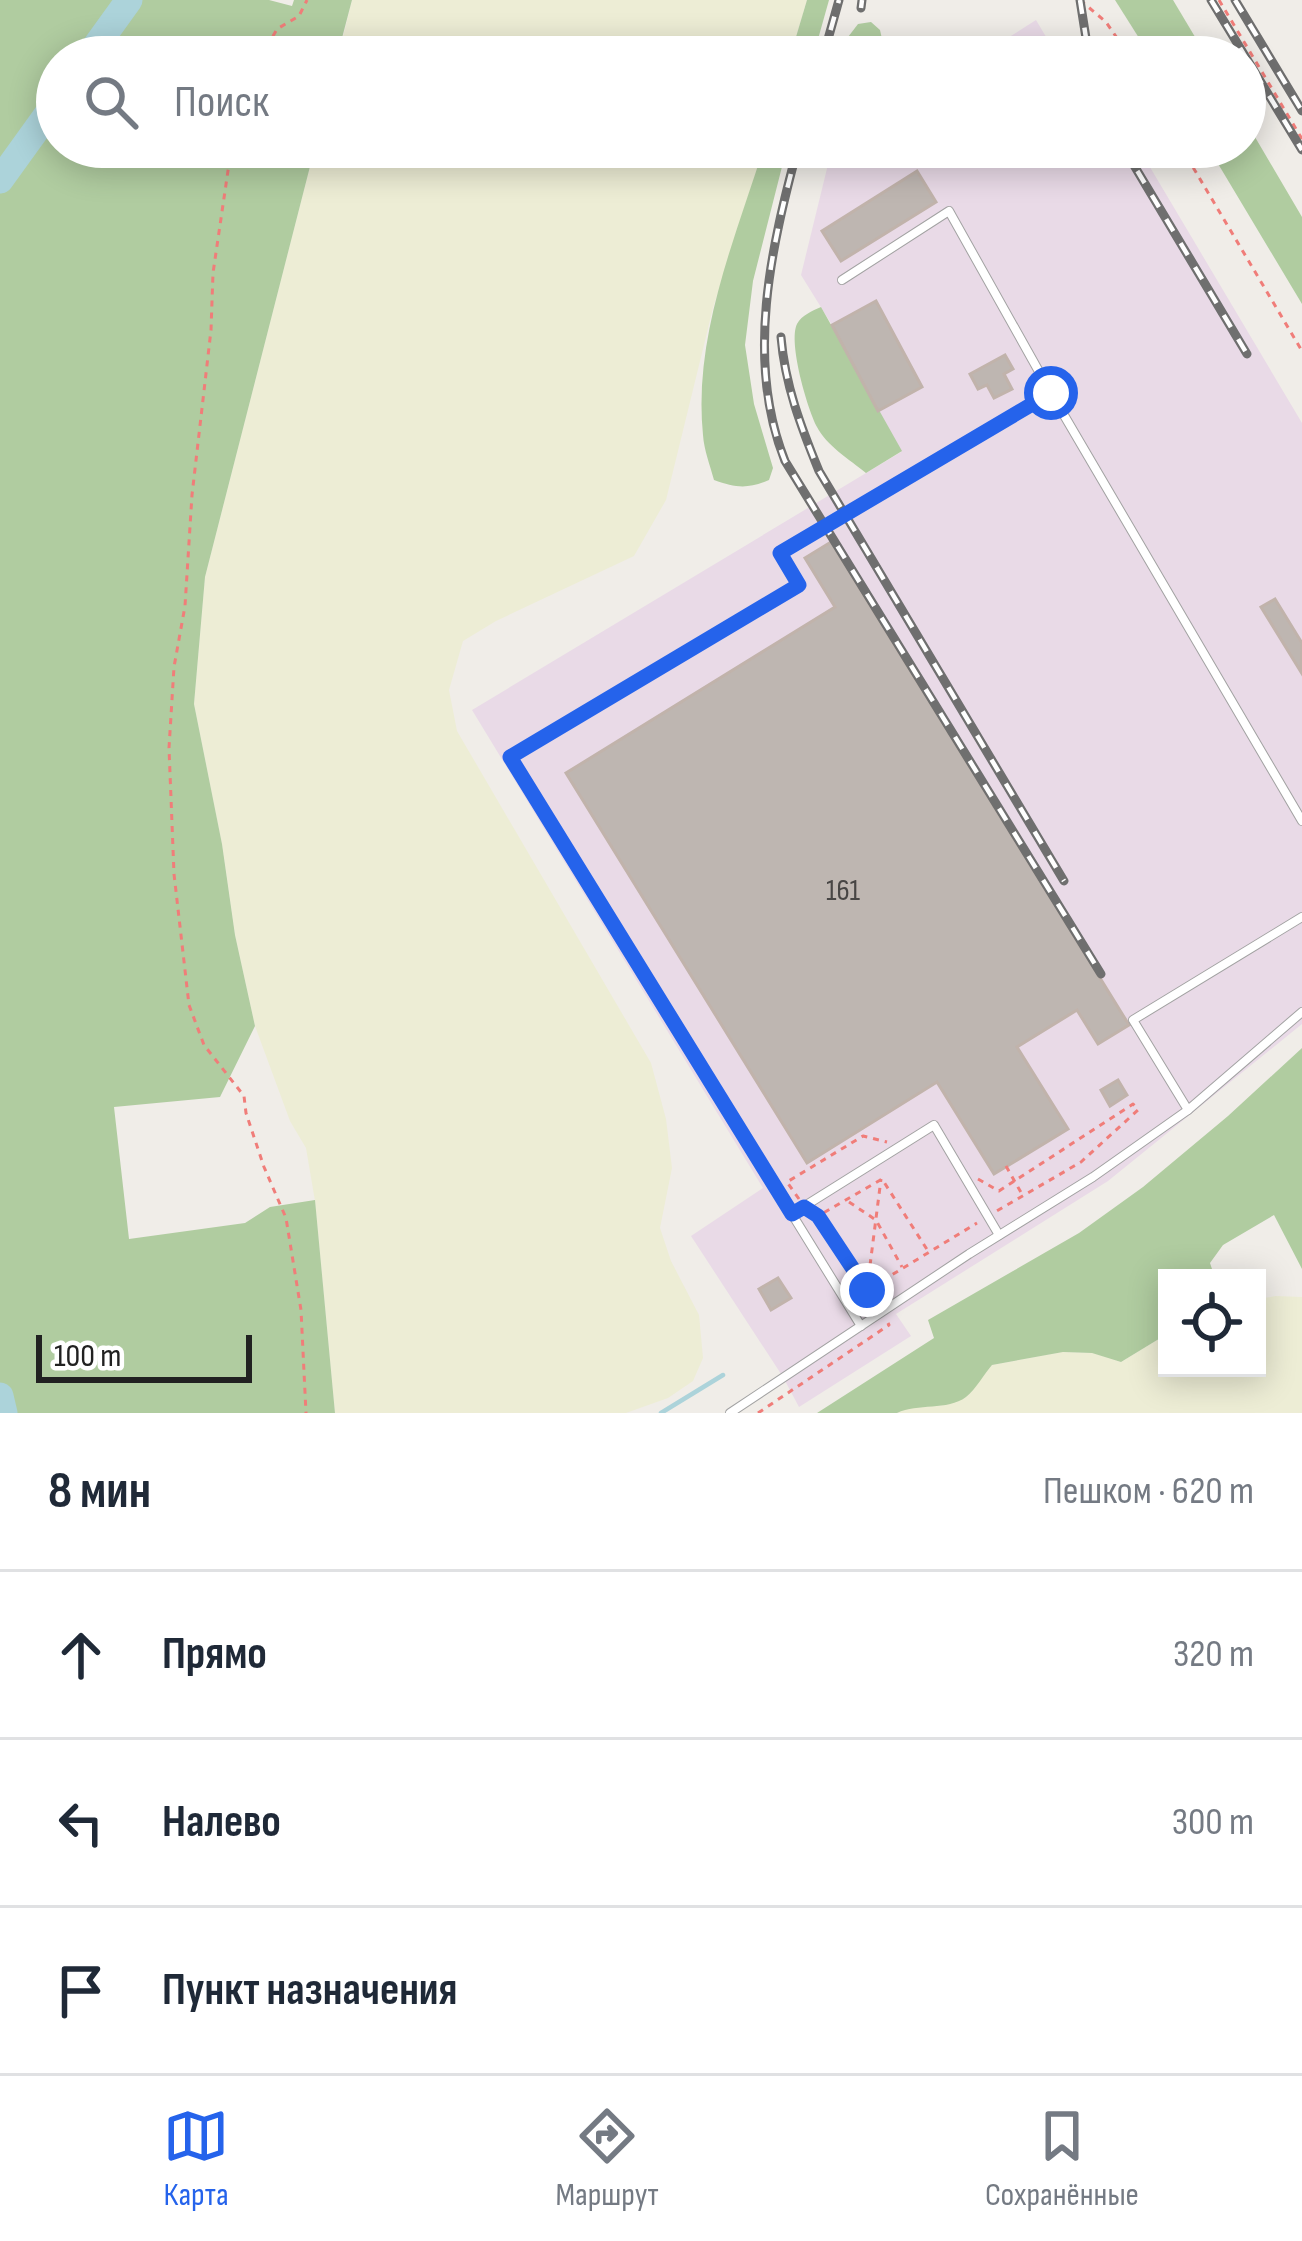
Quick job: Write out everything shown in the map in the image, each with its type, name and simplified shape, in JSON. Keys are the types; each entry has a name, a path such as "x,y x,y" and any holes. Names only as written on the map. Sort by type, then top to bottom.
{"lane":[{"path":"842,280 949,211 1302,821"},
{"path":"861,1326 510,757 799,585 780,553 1051,393"},
{"path":"1188,1110 1133,1020 1302,917"},
{"path":"730,1413 1093,1177 1188,1110 1302,1012"},
{"path":"792,1214 934,1125 999,1235"}],"path":[{"path":"273,36 299,16 308,0"},
{"path":"1080,0 1116,36"},
{"path":"1219,0 1240,36"},
{"path":"1266,79 1302,139"},
{"path":"228,168 213,273 184,606 174,667 169,748 174,874 189,1005 204,1045 244,1096 286,1218 301,1310 306,1413"},
{"path":"1193,168 1302,351"},
{"path":"847,1303 1081,1162 1138,1110 1133,1104 999,1191 979,1180"},
{"path":"804,1207 787,1182 863,1136 900,1146"},
{"path":"1006,1166 1023,1196"},
{"path":"881,1179 929,1252"},
{"path":"758,1413 889,1325 818,1216 881,1179"},
{"path":"867,1290 881,1179"},
{"path":"846,1199 876,1220 903,1268"}],"shaded area":[{"path":"1036,20 1046,36 1011,36"},
{"path":"827,168 1150,168 1302,423 1302,1024 1108,1181 896,1314 911,1336 799,1407 691,1236 763,1188 472,710 901,452 801,275"}],"green space":[{"path":"0,0 269,0 292,6 294,0 352,0 343,36 36,36 36,168 310,168 205,577 194,704 255,1026 220,1097 114,1107 129,1239 245,1223 270,1207 315,1200 335,1413 0,1413"},
{"path":"352,0 807,0 796,36 343,36"},
{"path":"807,0 829,0 819,36 796,36"},
{"path":"1115,0 1173,0 1194,36 1138,36"},
{"path":"871,22 881,36 849,36 858,24"},
{"path":"1266,156 1302,217 1302,304 1221,168 1266,168"},
{"path":"310,168 757,168 713,308 666,500 634,556 463,641 449,690 457,731 651,1063 666,1119 672,1168 660,1228 699,1315 703,1358 693,1381 668,1398 626,1413 335,1413 306,1148 290,1121 255,1026 194,704 205,577"},
{"path":"757,168 782,168 753,281 745,345 754,404 773,468 769,480 755,485 714,480 704,441 704,361 729,252"},
{"path":"821,307 902,451 866,473 821,434 804,391 795,333 802,318"},
{"path":"1302,1048 1302,1269 1274,1215 1223,1245 1210,1263 1212,1269 1158,1269 1158,1339 1121,1362 1092,1353 1063,1352 992,1365 970,1394 950,1404 897,1413 817,1413 934,1338 928,1320 1079,1233 1228,1116"},
{"path":"1302,1297 1302,1413 897,1413 966,1397 992,1365 1062,1352 1093,1353 1121,1362 1158,1339 1158,1377 1266,1377 1266,1298"}],"building":[{"path":"917,171 936,202 841,261 822,231"},
{"path":"876,301 922,387 878,411 832,325"},
{"path":"1005,355 1013,369 1004,374 1012,389 994,398 987,385 978,389 970,374"},
{"path":"831,542 1129,1025 1098,1044 1077,1010 1017,1047 1068,1129 994,1174 937,1082 807,1163 566,773 835,607 805,558"},
{"path":"1275,599 1302,643 1301,672 1261,607"},
{"path":"1118,1080 1127,1095 1110,1106 1101,1090"},
{"path":"778,1278 791,1298 771,1310 759,1289"}],"waterway":[{"path":"103,36 129,0"},
{"path":"0,180 36,130"},
{"path":"661,1413 723,1375"},
{"path":"0,1396 4,1413"}],"railway":[{"path":"829,36 839,0"},
{"path":"861,8 862,0"},
{"path":"1080,0 1086,36"},
{"path":"1211,0 1233,36"},
{"path":"1235,0 1257,36"},
{"path":"1266,51 1302,111"},
{"path":"1266,91 1302,150"},
{"path":"793,168 771,264 764,344 766,384 785,461 1101,974"},
{"path":"1136,168 1247,354"},
{"path":"781,337 790,389 819,471 1064,881"}],"route":[{"path":"867,1290 818,1216 804,1207 792,1214 510,757 799,585 780,553 1051,393"}]}
